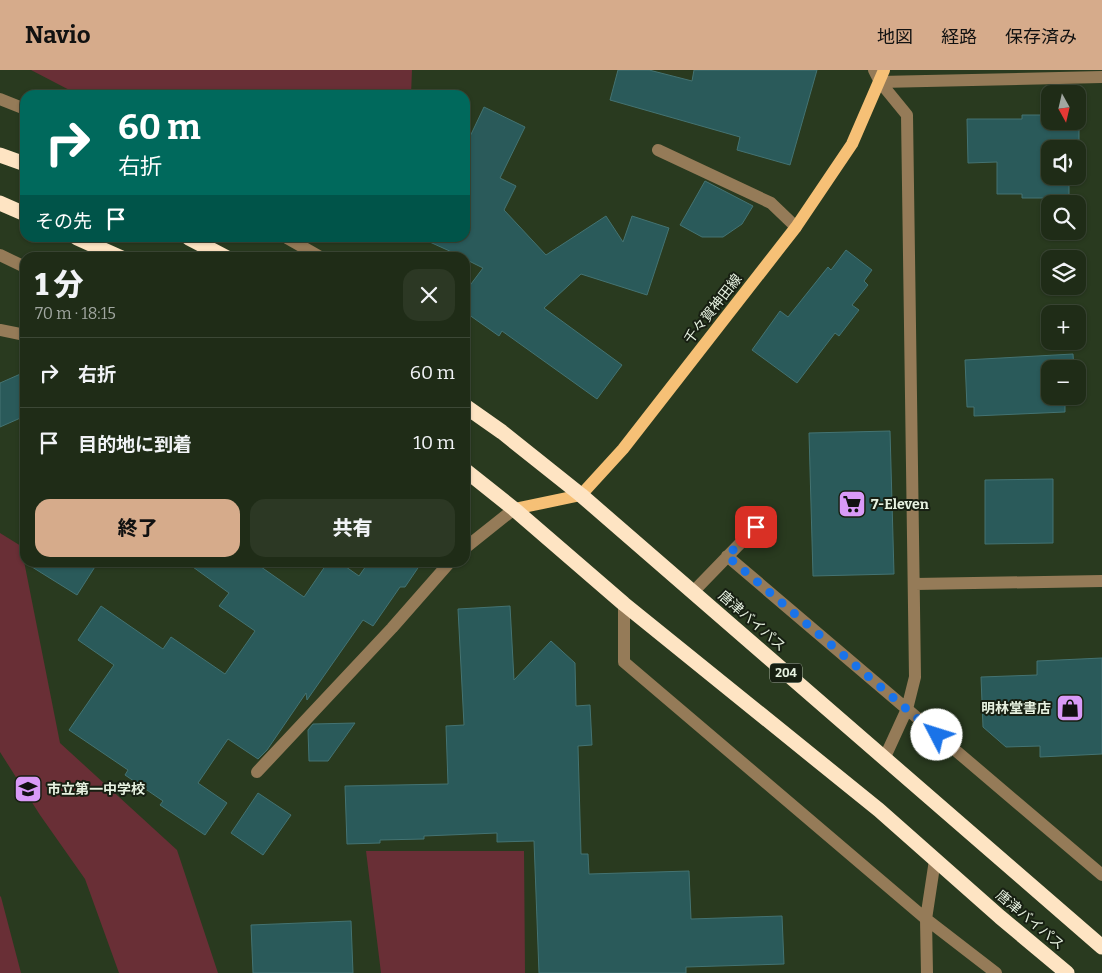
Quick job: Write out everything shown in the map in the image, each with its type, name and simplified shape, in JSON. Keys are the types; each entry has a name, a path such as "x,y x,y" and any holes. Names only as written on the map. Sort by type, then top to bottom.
{"highway":[{"path":"0,155 20,162"},
{"path":"0,203 20,212"},
{"path":"86,242 108,252"},
{"path":"197,242 216,252"},
{"name":"唐津バイパス","path":"470,410 502,432 581,495 1102,947"},
{"name":"唐津バイパス","path":"470,474 514,509 624,604 880,810 935,860 1067,973"}],"main road":[{"name":"千々賀神田線","path":"581,495 623,449 796,227 852,144 879,74"},
{"path":"514,509 581,495"}],"street":[{"path":"879,74 1102,77"},
{"path":"879,74 907,115 915,584 915,677 907,709 885,757"},
{"path":"0,100 20,107"},
{"path":"658,150 771,203 796,227"},
{"path":"294,242 312,252"},
{"path":"0,255 20,265"},
{"path":"0,330 20,334"},
{"path":"470,544 514,509"},
{"path":"693,592 756,527"},
{"path":"727,556 1102,875"},
{"path":"257,772 392,628 446,567"},
{"path":"915,584 1102,581"},
{"path":"624,604 624,662 926,919 996,973"},
{"path":"927,973 926,919 935,860"}],"shaded area":[{"path":"31,70 412,70 411,90 69,90"},
{"path":"0,533 20,545 20,567 25,567 60,743 177,850 218,973 119,973 85,879 40,815 0,752"},
{"path":"366,851 524,851 525,973 381,973"},
{"path":"1,897 21,973 0,973"}],"building":[{"path":"618,70 649,70 692,81 694,70 817,70 790,165 737,150 740,137 610,100"},
{"path":"484,107 525,127 500,178 516,186 504,210 546,255 606,216 623,242 632,216 669,228 647,295 581,274 544,308 622,365 597,399 502,331 499,336 470,316 470,285 483,268 470,262 470,252 452,252 430,242 470,242 470,136"},
{"path":"1022,115 1041,115 1041,130 1079,130 1079,140 1041,140 1041,185 1069,185 1069,195 1041,195 1041,198 1022,198 1022,194 997,194 997,162 968,163 967,119 1022,119"},
{"path":"705,181 753,206 742,224 723,237 702,237 680,225"},
{"path":"846,250 872,270 864,281 868,285 852,305 859,310 839,336 835,333 797,383 752,350 780,311 788,317 828,267 831,270"},
{"path":"1073,354 1073,360 1041,360 1041,405 1065,405 1065,412 974,416 974,407 967,407 965,360"},
{"path":"20,374 20,418 0,427 0,383"},
{"name":"7-Eleven","path":"890,431 894,574 813,576 809,433"},
{"path":"1053,479 1053,543 985,544 985,480"},
{"path":"32,567 95,567 77,595"},
{"path":"193,567 261,567 304,597 325,567 346,567 359,576 365,567 419,567 405,587 400,587 373,626 363,620 307,700 306,693 267,750 258,759 228,739 198,783 227,803 205,835 160,805 163,801 125,775 128,770 69,730 114,665 78,640 101,606 163,649 171,637 225,674 255,631 219,606 229,593"},
{"path":"510,606 514,680 551,641 575,663 576,706 590,705 592,745 578,746 581,854 588,854 589,874 689,871 691,919 782,916 784,964 686,967 686,973 539,973 534,841 497,842 497,833 424,836 424,839 380,840 380,843 347,844 345,786 448,784 446,726 464,725 458,609"},
{"name":"明林堂書店","path":"1102,658 1102,754 1040,757 1040,746 1006,747 983,727 981,677 1037,675 1037,661"},
{"path":"355,723 328,761 309,761 308,730 313,724"},
{"path":"258,793 291,815 263,855 231,833"},
{"path":"351,921 353,973 253,973 251,925"}],"place":[{"name":"7-Eleven","path":"852,504"},
{"name":"明林堂書店","path":"1070,708"},
{"name":"市立第一中学校","path":"28,789"}],"route":[{"path":"756,527 727,556 937,735"}]}
